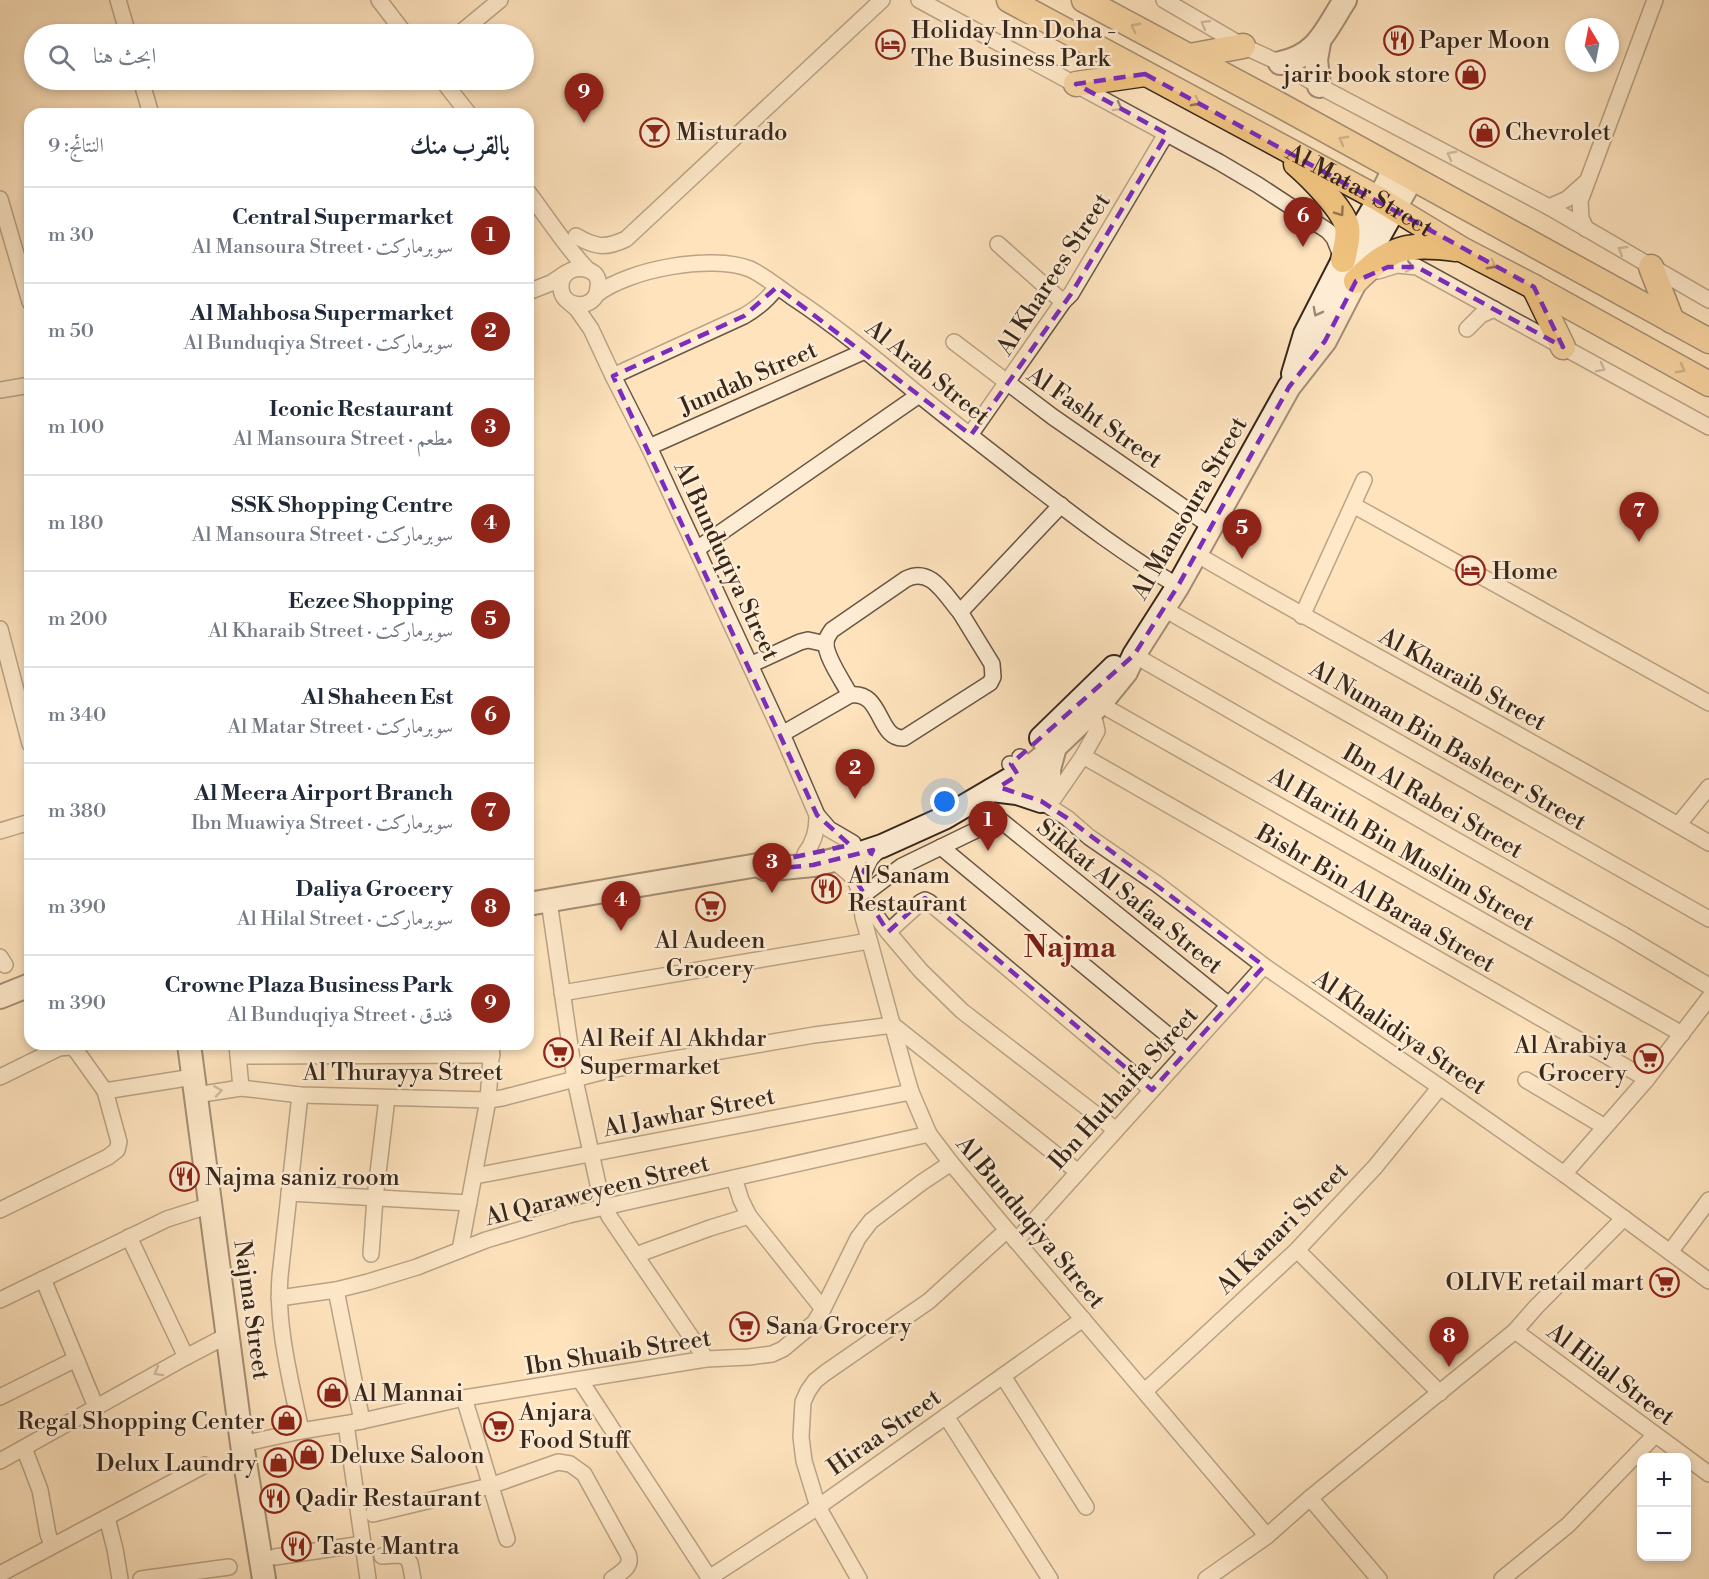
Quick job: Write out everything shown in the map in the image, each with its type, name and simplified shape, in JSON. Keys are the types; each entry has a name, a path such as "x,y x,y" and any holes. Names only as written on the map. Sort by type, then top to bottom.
{"main road":[{"name":"Al Matar Street","path":"1009,0 1269,141 1397,190 1668,319 1709,341"},
{"name":"Al Matar Street","path":"1084,0 1190,56 1397,190 1463,250 1709,384"},
{"path":"1280,63 1298,58 1319,43 1345,0"},
{"path":"1319,43 1316,60 1319,86"},
{"path":"1190,56 1244,46"},
{"path":"1076,84 1145,75"},
{"path":"1269,141 1302,170 1340,211 1347,223 1348,234 1343,260"},
{"name":"Al Mansoura Street","path":"1290,392 1305,334 1343,260 1397,190"},
{"name":"Al Mansoura Street","path":"538,902 758,865 771,860 853,843 936,808 1055,747 1095,709 1126,672 1290,392 1325,341 1356,281 1397,190"},
{"path":"1356,281 1380,259 1404,248 1430,246 1463,250"},
{"path":"1651,267 1668,319"},
{"path":"1534,287 1563,347"},
{"name":"Al Mansoura Street","path":"758,865 765,869 772,869 833,861 882,846 944,818 985,794 1019,766 1047,733 1115,667 1134,655"},
{"path":"985,794 1017,793 1048,797 1048,769 1055,747"},
{"path":"0,997 24,988"},
{"path":"0,1002 24,1000"},
{"name":"Najma Street","path":"189,1050 242,1444 264,1579"}],"street":[{"path":"118,0 125,24"},
{"path":"379,0 397,24"},
{"path":"471,24 500,0"},
{"path":"573,242 609,245 626,239 882,0"},
{"name":"Al Matar Street","path":"919,0 1258,185 1324,228 1334,238 1343,260"},
{"path":"1164,0 1244,46 1549,207 1709,300"},
{"path":"1586,229 1580,212 1580,201 1585,183 1655,0"},
{"path":"147,90 150,108"},
{"path":"450,90 464,108"},
{"name":"Al Kharees Street","path":"970,435 1071,294 1167,134"},
{"path":"1549,207 1567,199 1585,183"},
{"path":"0,199 24,261"},
{"path":"534,199 573,242 599,285 595,297 581,306 554,291 534,291"},
{"path":"566,298 561,283 568,272 573,242"},
{"path":"998,244 1064,302"},
{"name":"Al Arab Street","path":"595,297 605,288 627,278 660,269 720,262 752,270 825,319 1078,520 1178,586"},
{"name":"Al Matar Street","path":"1356,281 1388,267 1397,265 1417,267 1709,427"},
{"path":"534,289 568,272 582,268 592,272"},
{"name":"Al Arab Street","path":"592,272 627,278"},
{"path":"613,376 744,316 757,308 777,287"},
{"name":"Al Bunduqiya Street","path":"591,329 590,310 595,297"},
{"name":"Al Bunduqiya Street","path":"566,298 591,329 650,447 782,734 817,816 836,835 853,843"},
{"path":"1467,329 1481,315 1494,309"},
{"name":"Al Fasht Street","path":"954,342 1053,417 1212,527"},
{"name":"Jundab Street","path":"650,447 866,351"},
{"path":"0,390 24,386"},
{"path":"697,549 919,395"},
{"path":"1302,616 1364,480"},
{"path":"1353,505 1709,703"},
{"path":"960,612 1061,506"},
{"name":"Al Kharaib Street","path":"1196,554 1302,616 1558,756 1709,843"},
{"path":"782,734 850,695 864,695 890,732 899,738 909,736 990,682 993,677 992,664 960,612 933,581 919,575 912,576 832,630 828,636 827,652 850,695"},
{"name":"Al Numan Bin Basheer Street","path":"1164,609 1709,919"},
{"path":"0,629 2,647 24,723"},
{"path":"750,665 800,642 808,640 826,644"},
{"name":"Ibn Al Rabei Street","path":"1134,655 1454,840 1623,934 1709,986"},
{"path":"1048,797 1083,756 1097,731 1095,709"},
{"name":"Al Harith Bin Muslim Street","path":"1095,709 1682,1034"},
{"name":"Bishr Bin Al Baraa Street","path":"1083,756 1647,1078"},
{"name":"Al Khalidiya Street","path":"1019,766 1067,818 1089,837 1157,884 1264,966 1564,1174 1709,1281"},
{"path":"1678,825 1709,787"},
{"name":"Sikkat Al Safaa Street","path":"985,794 999,819 1229,1005"},
{"path":"805,854 815,836 817,816"},
{"path":"860,890 902,866 999,819"},
{"path":"0,831 24,824"},
{"path":"860,890 871,858 882,846"},
{"path":"941,847 1187,1051"},
{"path":"833,861 852,874 888,932 921,971 962,1011 1116,1130"},
{"name":"Al Bunduqiya Street","path":"860,890 869,941 911,1092 929,1134 951,1163 1267,1536"},
{"path":"888,932 926,900 1152,1090"},
{"path":"538,902 562,993 575,1080 604,1206 706,1359"},
{"path":"562,993 869,941"},
{"name":"Ibn Huthaifa Street","path":"818,1507 804,1461 801,1437 803,1402 815,1381 928,1301 1012,1235 1078,1172 1264,966"},
{"path":"1564,1174 1647,1078 1709,998"},
{"path":"893,1025 1078,1172"},
{"name":"Al Thurayya Street","path":"105,1091 194,1086 241,1088 300,1095 488,1100 609,1070 814,1035 893,1025"},
{"path":"0,1077 55,1050"},
{"path":"0,1210 108,1157 117,1149 118,1135 105,1091 79,1053 74,1050"},
{"path":"241,1088 237,1050 492,1050 488,1100 460,1250"},
{"path":"1526,1080 1605,1127"},
{"name":"Al Kanari Street","path":"1145,1391 1297,1250 1375,1167 1440,1087"},
{"name":"Al Jawhar Street","path":"475,1176 911,1092"},
{"path":"300,1095 279,1298 281,1323 301,1431"},
{"path":"371,1254 387,1098"},
{"name":"Al Qaraweyeen Street","path":"279,1298 336,1290 391,1275 510,1232 604,1206 929,1134"},
{"name":"Ibn Shuaib Street","path":"242,1444 362,1421 464,1398 706,1359 772,1354 783,1349 814,1323 858,1238 871,1221 951,1163"},
{"path":"734,1178 749,1216 823,1309"},
{"path":"289,1193 469,1203"},
{"path":"1670,1252 1709,1200"},
{"path":"0,1300 167,1219 211,1206"},
{"path":"636,1255 749,1216"},
{"name":"Al Hilal Street","path":"1206,1579 1267,1536 1310,1498 1515,1331 1623,1218"},
{"path":"129,1237 186,1357"},
{"path":"1297,1250 1440,1393"},
{"path":"43,1279 96,1407"},
{"path":"336,1290 362,1421"},
{"name":"Hiraa Street","path":"710,1579 818,1507 1083,1319"},
{"name":"Al Hilal Street","path":"1515,1331 1709,1474"},
{"path":"0,1461 228,1335"},
{"path":"0,1397 76,1359"},
{"path":"1002,1376 1086,1507"},
{"path":"580,1380 710,1579"},
{"path":"464,1398 507,1539"},
{"path":"946,1416 1050,1579"},
{"path":"346,1424 368,1579"},
{"path":"1502,1579 1568,1525 1655,1434"},
{"path":"24,1448 40,1490 52,1545"},
{"path":"373,1514 490,1486 558,1462 570,1464 584,1474 628,1554 630,1560 628,1566 618,1577"},
{"path":"0,1574 205,1465"},
{"path":"1310,1498 1379,1579"},
{"path":"818,1507 859,1579"},
{"path":"107,1518 120,1579"},
{"path":"276,1557 363,1544"},
{"path":"382,1556 405,1556 410,1563 412,1579"},
{"path":"141,1579 229,1567"}],"highlighted area":[{"path":"1145,74 1534,287 1563,347 1417,267 1388,267 1356,281 1325,341 1289,387 1178,586 1134,655 1011,764 1018,775 999,787 1041,801 1067,818 1264,966 1152,1090 925,898 888,932 858,884 873,850 813,865 772,869 758,865 850,845 817,815 613,376 744,316 777,287 971,435 1071,294 1167,134 1076,84"}],"place":[{"name":"Paper Moon","path":"1398,40"},
{"name":"Holiday Inn Doha - The Business Park","path":"890,44"},
{"name":"jarir book store","path":"1471,74"},
{"name":"Crowne Plaza Business Park","path":"584,123"},
{"name":"Misturado","path":"655,132"},
{"name":"Chevrolet","path":"1484,132"},
{"name":"Al Shaheen Est","path":"1303,247"},
{"name":"Al Meera Airport Branch","path":"1639,542"},
{"name":"Eezee Shopping","path":"1242,559"},
{"name":"Home","path":"1471,571"},
{"name":"Al Mahbosa Supermarket","path":"855,799"},
{"name":"Central Supermarket","path":"988,851"},
{"name":"Al Sanam Restaurant","path":"827,889"},
{"name":"Iconic Restaurant","path":"772,893"},
{"name":"Al Audeen Grocery","path":"710,907"},
{"name":"SSK Shopping Centre","path":"621,931"},
{"name":"Al Reif Al Akhdar Supermarket","path":"559,1052"},
{"name":"Al Arabiya Grocery","path":"1648,1059"},
{"name":"Najma saniz room","path":"184,1177"},
{"name":"OLIVE retail mart","path":"1665,1282"},
{"name":"Sana Grocery","path":"745,1326"},
{"name":"Daliya Grocery","path":"1449,1367"},
{"name":"Al Mannai","path":"332,1393"},
{"name":"Regal Shopping Center","path":"286,1421"},
{"name":"Anjara Food Stuff","path":"498,1426"},
{"name":"Deluxe Saloon","path":"309,1455"},
{"name":"Delux Laundry","path":"278,1463"},
{"name":"Qadir Restaurant","path":"274,1498"},
{"name":"Taste Mantra","path":"296,1546"}],"district":[{"name":"Najma","path":"1070,947"}]}
